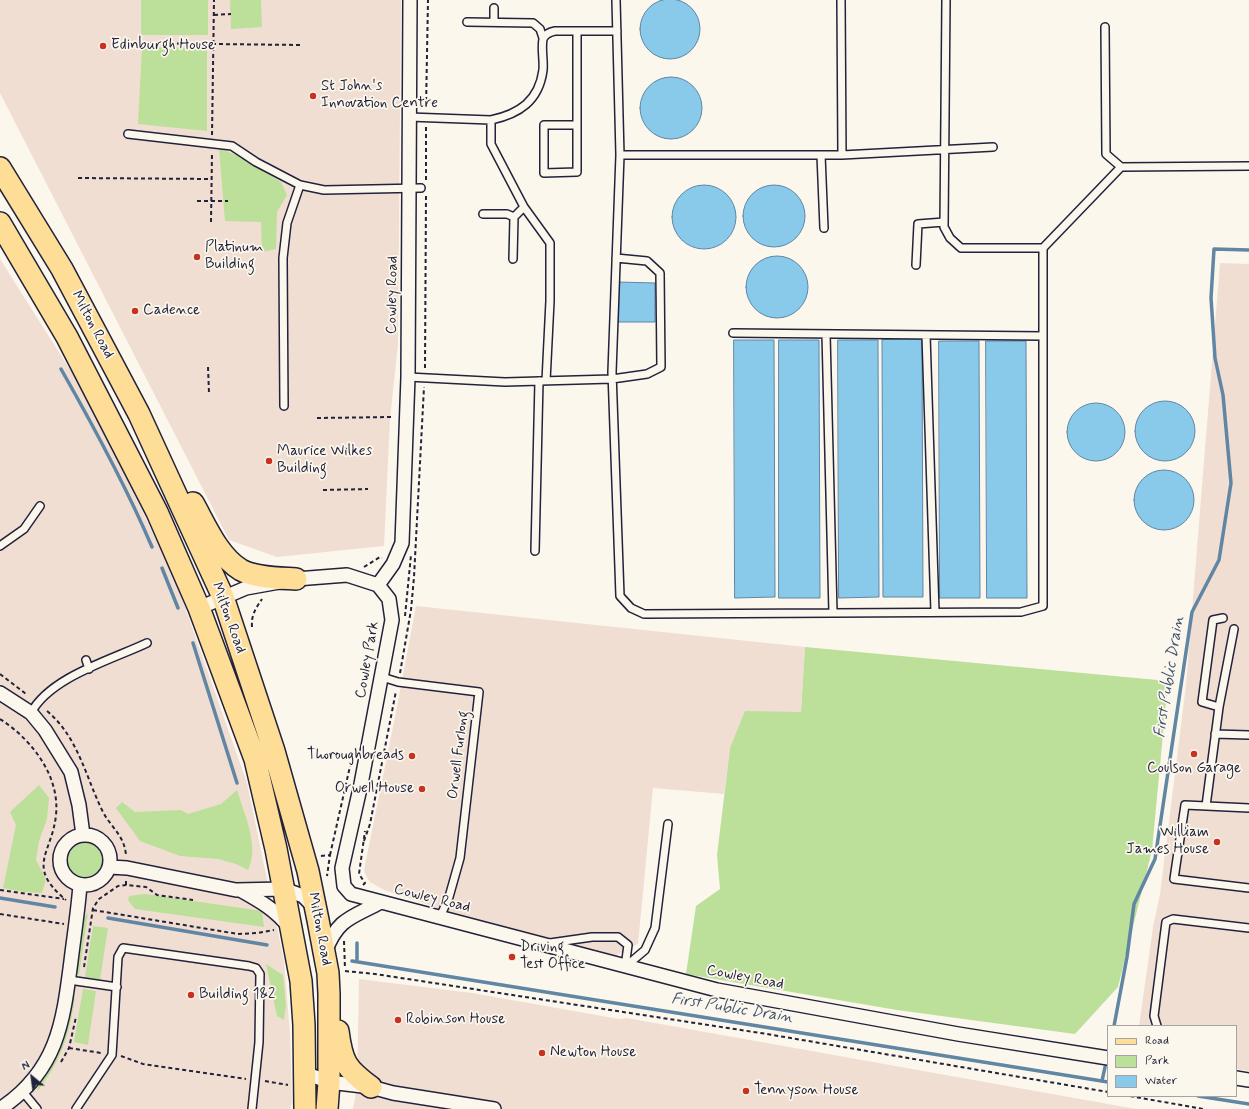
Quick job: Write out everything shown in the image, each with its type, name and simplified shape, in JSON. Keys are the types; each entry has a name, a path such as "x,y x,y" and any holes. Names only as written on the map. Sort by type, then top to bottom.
{"main road":[{"name":"Milton Road","path":"0,168 62,269 139,414 222,597 274,752 308,871 315,908 336,969 329,994 329,1082 323,1108"},
{"name":"Milton Road","path":"0,223 67,337 157,512 199,608 255,759 284,889 285,931 300,981 304,1025 305,1109"},
{"path":"139,414 224,556 242,571 267,577 296,579"},
{"path":"274,752 281,803 293,859 290,883 284,889"},
{"path":"329,994 335,1007 342,1057 361,1086"}],"street":[{"name":"Cowley Road","path":"378,585 393,564 402,543 415,188 409,118 410,0"},
{"path":"199,608 246,588 296,579 347,575 378,585"},
{"name":"Cowley Park","path":"357,896 351,894 344,886 342,868 382,677 392,620 389,599 378,585"},
{"path":"0,693 31,713 45,730 71,772 79,805 83,835"},
{"path":"83,835 95,837 105,844 110,855 110,867 101,880 91,885 80,885 67,878 60,863 63,848 75,837 83,835"},
{"path":"110,867 127,868 242,891 284,889 303,896 315,908"},
{"path":"0,1109 23,1092 44,1065 55,1044 60,1030 80,885"},
{"path":"242,891 266,905 281,917 285,931"},
{"name":"Cowley Road","path":"357,896 717,990 958,1034 1107,1058"},
{"name":"Cowley Road","path":"336,969 330,939 342,922 381,902"},
{"path":"305,1073 329,1082 361,1086 393,1093 494,1109"},
{"path":"1237,1078 1249,1080"},
{"path":"323,1108 337,1094 361,1086"}],"lane":[{"path":"616,0 620,155 612,379 620,596 631,608 644,614 1021,612 1044,606 1043,248 1121,167"},
{"path":"841,0 842,155"},
{"path":"946,0 946,149 944,227 950,238 961,248 1043,248"},
{"path":"494,8 494,22"},
{"path":"409,118 491,120 514,112 527,105 537,92 542,71 543,38 540,29 533,22 467,22"},
{"path":"1105,27 1106,154 1121,167 1249,166"},
{"path":"543,38 548,33 555,31 617,31"},
{"path":"577,31 578,172 544,173 544,125 577,125"},
{"path":"491,120 491,144 524,207 550,243 550,301 543,381 535,551"},
{"path":"128,134 232,146 256,162 300,185 324,190 415,188"},
{"path":"620,155 842,155 993,148"},
{"path":"821,155 824,228"},
{"path":"284,406 283,258 287,223 300,185"},
{"path":"513,259 514,217 524,207"},
{"path":"483,214 507,214 514,217"},
{"path":"916,265 918,224 944,222"},
{"path":"408,377 504,382 612,379 647,374 660,367 660,273 647,260 616,258"},
{"path":"733,333 1043,336"},
{"path":"826,334 833,613"},
{"path":"926,335 935,612"},
{"path":"0,546 24,529 40,506"},
{"path":"1219,707 1202,702 1213,620 1224,618"},
{"path":"1206,806 1219,707 1234,629"},
{"path":"31,713 37,702 61,682 147,643"},
{"path":"86,660 89,669"},
{"name":"Orwell Furlong","path":"382,677 398,682 479,692 460,858 449,897 440,917"},
{"path":"1215,734 1249,735"},
{"path":"1249,808 1185,805 1174,879 1249,888"},
{"path":"625,967 645,950 655,928 668,824"},
{"path":"1157,1025 1154,1016 1166,922 1173,919 1249,928"},
{"path":"545,944 592,937 618,937 628,945 625,967"},
{"path":"76,1109 112,1055 118,957 123,948 256,968 260,974 259,1042 252,1109"},
{"path":"68,980 117,987"},
{"path":"23,1092 37,1109"}],"path":[{"path":"213,45 214,0"},
{"path":"214,15 231,14"},
{"path":"128,43 300,45"},
{"path":"78,178 211,179"},
{"path":"197,201 228,201"},
{"path":"208,367 209,393"},
{"path":"317,418 407,416"},
{"path":"323,490 368,489"},
{"path":"252,629 254,611 264,596"},
{"path":"0,719 18,733 37,754 50,773 55,789 56,816 44,859 44,870 49,883 69,902"},
{"path":"326,882 330,855 353,751"},
{"path":"317,852 320,856 330,855"},
{"path":"83,973 93,910 99,899 118,886 126,885 146,887 157,894 193,900"},
{"path":"0,890 66,900"},
{"path":"93,910 238,934 258,933 273,929 285,931"},
{"path":"0,914 66,924 67,917"},
{"path":"342,922 336,969 657,1016 1107,1092"},
{"path":"69,1048 121,1056 143,1064 288,1085"},
{"path":"1136,1097 1204,1109"}],"shaded area":[{"path":"0,0 401,0 398,344 390,419 384,546 277,557 229,540 0,93"},
{"path":"0,259 86,395 175,579 247,783 284,961 290,1033 292,1102 290,1109 0,1109"},
{"path":"1220,263 1249,264 1249,1071 1237,1069 1237,1025 1139,1025 1153,927 1160,894 1186,685"},
{"path":"416,606 805,647 801,712 730,748 724,794 653,788 638,944 611,958 486,924 384,890 370,882 366,876 364,870"},
{"path":"359,979 472,993 619,1019 627,1018 1136,1109 353,1109 357,1086"}],"green space":[{"path":"141,0 208,0 208,35 141,35"},
{"path":"230,0 261,0 262,27 231,29"},
{"path":"142,47 207,48 207,131 138,124"},
{"path":"219,148 238,156 281,182 287,195 277,212 276,249 262,252 261,222 225,221"},
{"path":"805,647 1168,681 1152,850 1118,987 1075,1034 897,1010 686,974 696,906 720,889 717,855 730,748 745,711 801,712"},
{"path":"39,785 49,798 47,819 39,841 36,860 46,879 42,893 24,892 3,888 16,825 10,812"},
{"path":"237,790 252,840 251,861 248,870 236,864 218,859 180,856 140,841 116,808 122,802 135,812 181,810 188,814 221,804"},
{"path":"88,843 98,848 102,854 102,868 98,874 92,878 82,879 72,874 68,868 67,858 72,848 78,844"},
{"path":"145,894 262,911 264,927 135,909 128,900 129,896"},
{"path":"88,913 79,975 75,967 77,946 82,922"},
{"path":"93,926 108,928 100,980 85,977"},
{"path":"266,964 283,975 286,1005 284,1020 277,1016"},
{"path":"83,989 96,991 88,1045 74,1042"},
{"path":"75,996 70,1023 63,1047 52,1069 37,1092 38,1084 69,1002"}],"water":[{"path":"664,-1 676,-1 687,4 695,12 700,23 698,41 687,54 676,59 664,59 653,54 645,46 640,35 640,23 645,12 653,4"},
{"path":"671,77 683,80 693,86 699,96 702,108 699,120 693,130 683,136 671,139 659,136 649,130 643,120 640,108 643,96 649,86 659,80"},
{"path":"704,185 722,191 730,199 736,217 730,235 722,243 704,249 686,243 678,235 672,217 678,199 686,191"},
{"path":"768,185 780,185 796,194 803,204 805,216 803,228 796,238 780,247 768,247 757,242 748,233 743,222 743,210 748,199 757,190"},
{"path":"771,256 783,256 799,265 806,275 808,287 806,299 799,309 783,318 771,318 760,313 751,304 746,293 746,281 751,270 760,261"},
{"path":"618,282 655,283 655,322 618,322"},
{"path":"922,339 923,597 883,597 882,340"},
{"path":"734,340 774,340 775,597 735,598"},
{"path":"779,340 819,340 820,598 779,598"},
{"path":"838,340 878,340 879,597 839,598"},
{"path":"939,341 979,341 980,598 940,598"},
{"path":"986,341 1026,341 1027,598 987,598"},
{"path":"1159,401 1171,401 1182,406 1190,414 1195,425 1193,443 1182,456 1171,461 1159,461 1148,456 1140,448 1135,437 1135,425 1140,414 1148,406"},
{"path":"1096,403 1107,405 1117,411 1123,421 1125,432 1123,443 1117,453 1107,459 1096,461 1085,459 1075,453 1069,443 1067,432 1069,421 1075,411 1085,405"},
{"path":"1158,470 1170,470 1186,478 1192,488 1194,500 1192,512 1186,522 1170,530 1158,530 1142,522 1134,506 1134,494 1142,478"}],"waterway":[{"name":"First Public Drain","path":"1114,1025 1127,957 1134,904 1155,859 1192,612 1219,560 1231,483 1223,395 1215,358 1211,298 1214,249 1249,250"},
{"path":"61,369 109,457 152,547"},
{"path":"162,568 178,608"},
{"path":"193,643 237,783"},
{"name":"First Public Drain","path":"0,898 55,907"},
{"path":"108,918 267,945"},
{"path":"357,943 357,961"},
{"name":"First Public Drain","path":"352,961 1107,1082"},
{"path":"1102,1081 1105,1067"},
{"name":"First Public Drain","path":"1204,1097 1249,1104"}],"place":[{"name":"Edinburgh House","path":"103,46"},
{"name":"St John's Innovation Centre","path":"313,96"},
{"name":"Platinum Building","path":"197,257"},
{"name":"Cadence","path":"135,311"},
{"name":"Maurice Wilkes Building","path":"269,461"},
{"name":"Coulson Garage","path":"1194,754"},
{"name":"Thoroughbreads","path":"412,756"},
{"name":"Orwell House","path":"422,789"},
{"name":"William James House","path":"1217,842"},
{"name":"Driving Test Office","path":"512,957"},
{"name":"Building 1&2","path":"191,995"},
{"name":"Robinson House","path":"398,1020"},
{"name":"Newton House","path":"542,1053"},
{"name":"Tennyson House","path":"746,1091"}]}
